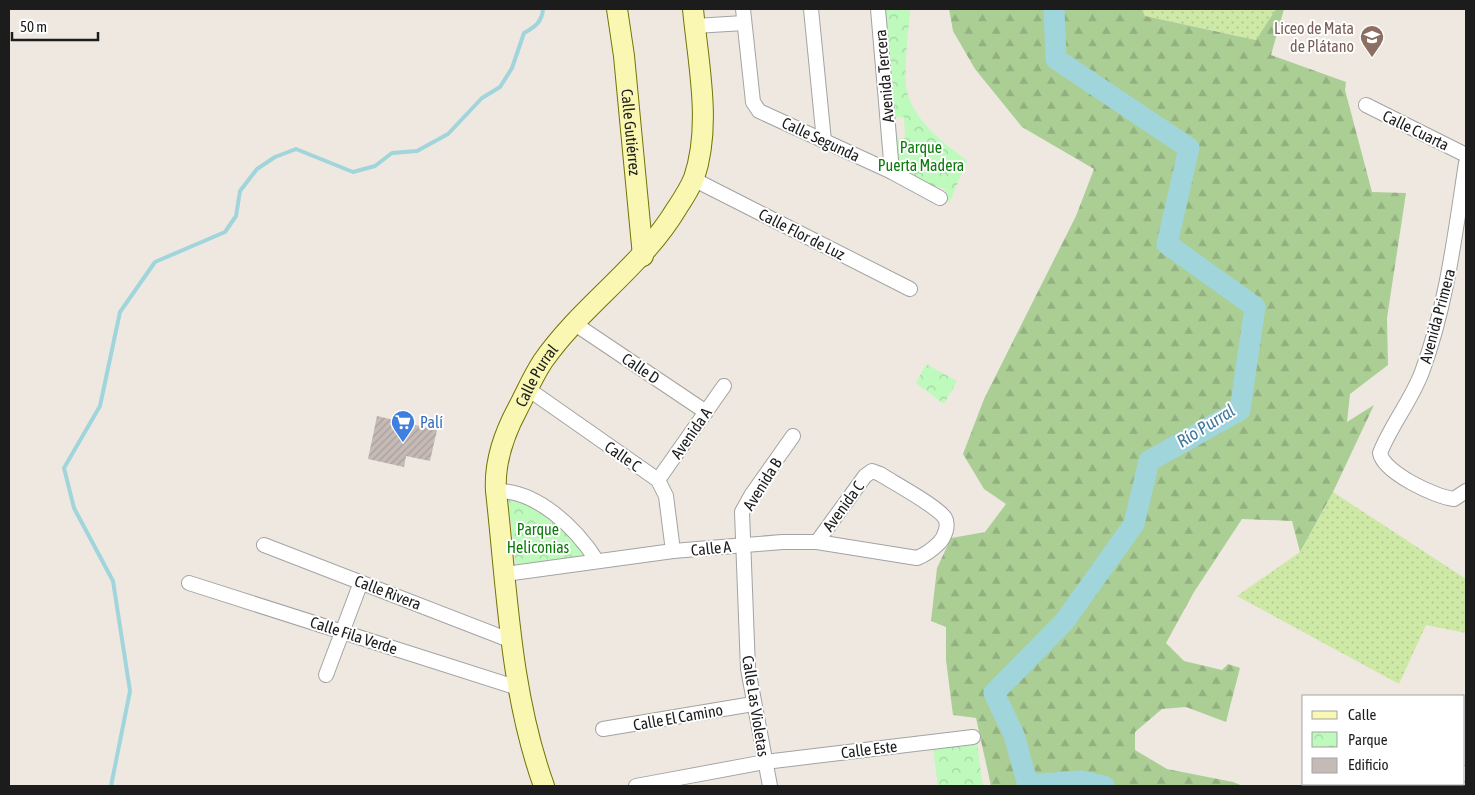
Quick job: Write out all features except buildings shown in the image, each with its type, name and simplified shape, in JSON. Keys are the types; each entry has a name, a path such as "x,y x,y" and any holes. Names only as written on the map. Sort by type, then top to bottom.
{"street":[{"name":"Calle Gutiérrez","path":"617,9 624,56 642,256"},
{"path":"694,17 744,23 743,9"},
{"path":"811,9 824,141"},
{"name":"Avenida Tercera","path":"878,9 892,172"},
{"name":"Calle Purral","path":"544,786 534,757 518,688 496,491 497,459 509,425 543,361 575,324 642,256 668,224 693,178 699,154 701,125 701,94 694,17"},
{"name":"Calle Segunda","path":"744,23 753,102 759,111 892,172 940,198"},
{"name":"Calle Cuarta","path":"1366,106 1466,155"},
{"name":"Avenida Primera","path":"1466,163 1441,312 1421,374 1403,413 1382,446 1380,458 1390,468 1430,493 1454,500 1466,491"},
{"name":"Calle Flor de Luz","path":"693,178 910,289"},
{"name":"Calle D","path":"575,324 706,412"},
{"name":"Avenida A","path":"658,480 724,386"},
{"name":"Calle C","path":"528,389 658,480 666,496 673,552"},
{"name":"Avenida B","path":"747,596 742,512 793,436"},
{"name":"Avenida C","path":"817,542 865,476 872,471 880,474 937,510 945,518 944,538 929,554 918,558"},
{"path":"496,491 508,490 523,494 568,523 583,539 597,561"},
{"name":"Calle A","path":"505,574 744,544 817,542 918,558"},
{"name":"Calle Rivera","path":"264,544 512,641"},
{"name":"Calle Fila Verde","path":"189,582 518,688"},
{"path":"326,676 358,590"},
{"name":"Calle Las Violetas","path":"747,596 748,669 753,704 770,786"},
{"name":"Calle El Camino","path":"603,729 753,704"},
{"name":"Calle Este","path":"636,786 765,762 973,737"}],"green space":[{"name":"Parque Puerta Madera","path":"883,9 910,9 906,65 908,95 918,115 932,132 967,160 949,204 947,193 943,188 924,184 898,171 894,139 905,138 904,117 893,117"},
{"path":"949,9 1142,9 1145,16 1256,40 1276,9 1284,9 1271,55 1346,82 1345,90 1372,192 1406,193 1387,318 1388,365 1350,394 1347,422 1374,405 1333,492 1300,552 1292,521 1242,519 1194,592 1166,643 1184,661 1222,670 1228,664 1240,668 1226,722 1186,707 1162,709 1135,732 1135,750 1167,769 1233,782 1243,786 991,786 976,718 953,715 946,660 946,627 931,621 937,568 951,538 985,532 1006,504 984,489 963,454 984,399 1076,216 1094,169 1022,127 975,69 953,31"},
{"path":"1142,9 1276,9 1257,40 1145,16"},
{"path":"926,364 957,381 944,404 916,383"},
{"path":"1333,492 1466,579 1466,633 1426,625 1399,684 1237,596 1300,552"},
{"name":"Parque Heliconias","path":"508,499 521,501 543,511 563,528 588,557 516,567"},
{"path":"977,744 983,786 938,786 933,749"}],"waterway":[{"path":"111,786 130,691 113,581 74,508 64,468 100,406 120,312 155,262 225,232 236,216 240,191 257,169 275,157 296,149 353,172 375,166 392,153 417,151 448,134 482,98 500,87 512,68 524,33 537,24 543,9"},
{"name":"Río Purral","path":"1054,9 1056,59 1189,148 1167,244 1255,307 1240,410 1149,461 1134,524 1064,622 994,693 1014,735 1028,785 1081,781 1104,786"}],"place":[{"name":"Liceo de Mata de Plátano","path":"1372,58"},
{"name":"Palí","path":"403,443"}]}
